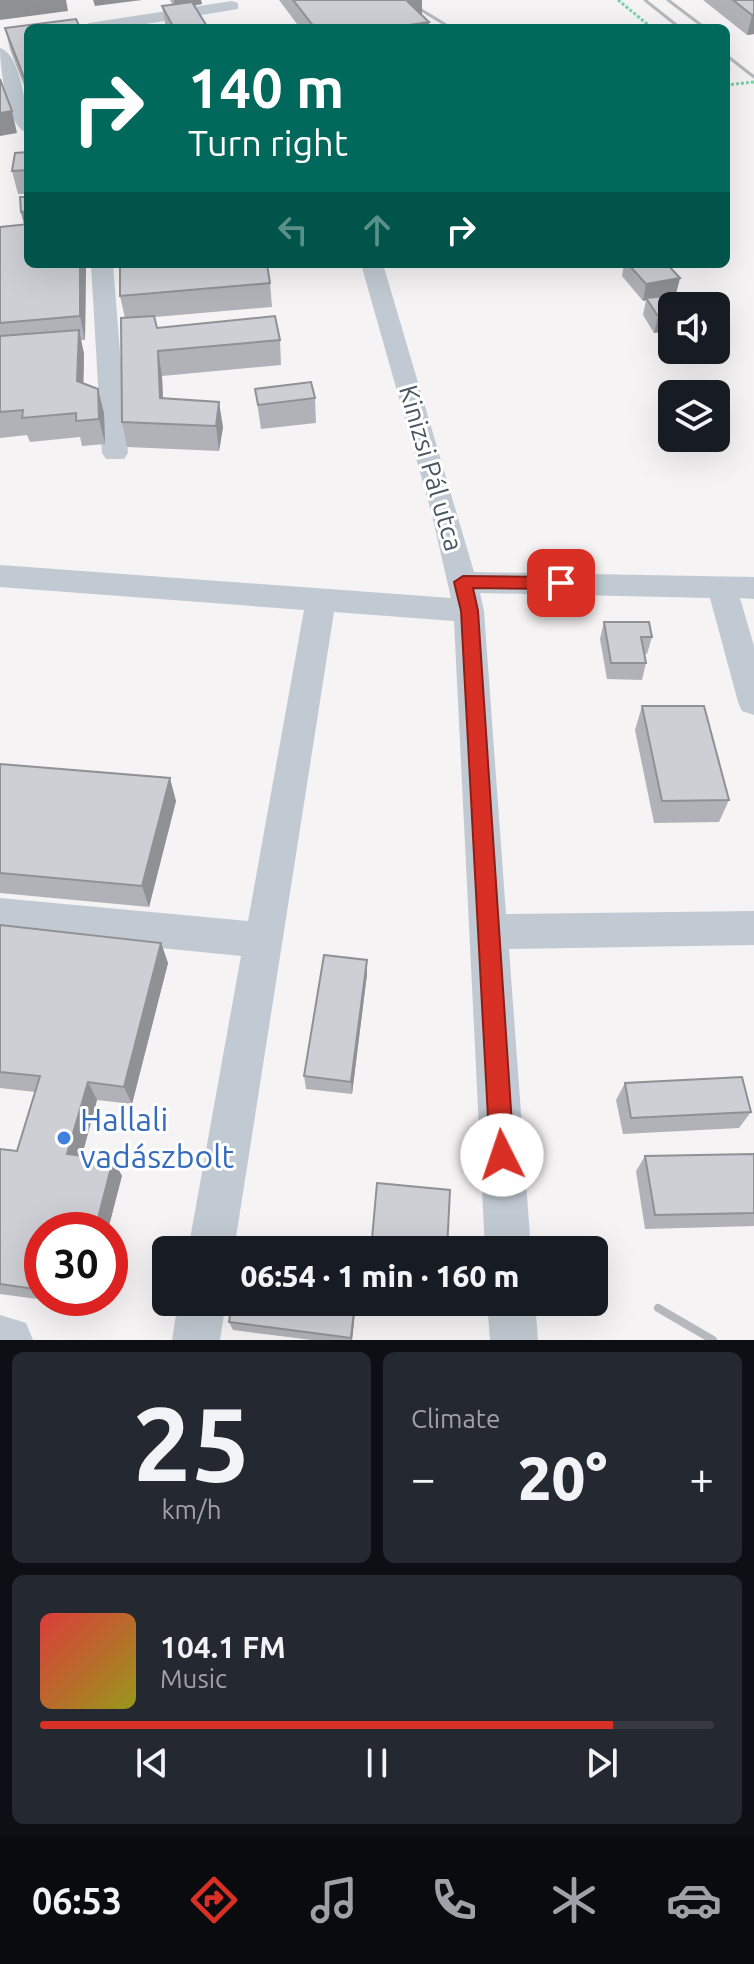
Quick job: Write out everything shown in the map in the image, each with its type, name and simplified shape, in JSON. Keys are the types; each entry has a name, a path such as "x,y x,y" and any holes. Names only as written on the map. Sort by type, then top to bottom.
{"street":[{"path":"118,24 234,8"},
{"path":"0,53 24,116"},
{"path":"102,268 115,453"},
{"name":"Kinizsi Pál utca","path":"373,268 445,511 466,597 507,1236"},
{"path":"77,348 108,345"},
{"path":"0,576 321,601 754,588"},
{"path":"722,588 754,702"},
{"path":"213,1236 321,601"},
{"path":"0,915 262,940"},
{"path":"488,932 754,928"},
{"path":"196,1340 200,1316"},
{"path":"512,1316 514,1340"},
{"path":"0,1339 9,1340"}],"path":[{"path":"618,0 647,24"},
{"path":"733,85 754,82"},
{"path":"733,85 740,91"}],"building":[{"path":"293,0 406,0 429,22 416,24 312,24"},
{"path":"733,0 754,0 754,14 752,15"},
{"path":"192,2 206,24 172,24 162,6"},
{"path":"76,19 78,24 37,24"},
{"path":"24,26 24,78 5,28"},
{"path":"0,79 12,111 0,113"},
{"path":"24,152 24,170 12,171 15,153"},
{"path":"20,197 24,197 24,212 21,212"},
{"path":"24,224 24,268 80,268 80,316 0,323 0,227"},
{"path":"120,268 268,268 270,283 120,296"},
{"path":"632,268 671,268 680,278 646,284"},
{"path":"658,297 658,316 646,298"},
{"path":"154,316 157,328 275,316 280,340 158,351 160,398 219,402 216,426 122,422 121,318"},
{"path":"79,330 77,381 98,389 99,419 76,421 76,413 22,418 23,410 0,412 0,336"},
{"path":"311,382 315,398 258,405 255,389"},
{"path":"604,622 649,622 652,637 641,637 646,663 611,663"},
{"path":"642,706 704,706 729,800 662,801"},
{"path":"0,764 170,778 142,886 0,873"},
{"path":"0,925 161,943 124,1087 88,1082 67,1154 113,1160 100,1212 24,1212 24,1287 0,1284 0,1149 17,1151 40,1076 0,1072"},
{"path":"324,955 367,960 351,1082 304,1076"},
{"path":"742,1077 751,1112 631,1118 625,1083"},
{"path":"754,1154 754,1213 655,1215 645,1156"},
{"path":"377,1183 450,1190 448,1236 372,1236"},
{"path":"230,1316 353,1316 351,1338 229,1322"}],"railway":[{"path":"405,0 444,24"},
{"path":"645,0 675,24"},
{"path":"668,0 700,24"},
{"path":"730,58 754,77"},
{"path":"658,1308 713,1340"}],"place":[{"name":"Hallali vadászbolt","path":"64,1138"}],"route":[{"path":"502,1155 469,611 463,582 561,583"}]}
